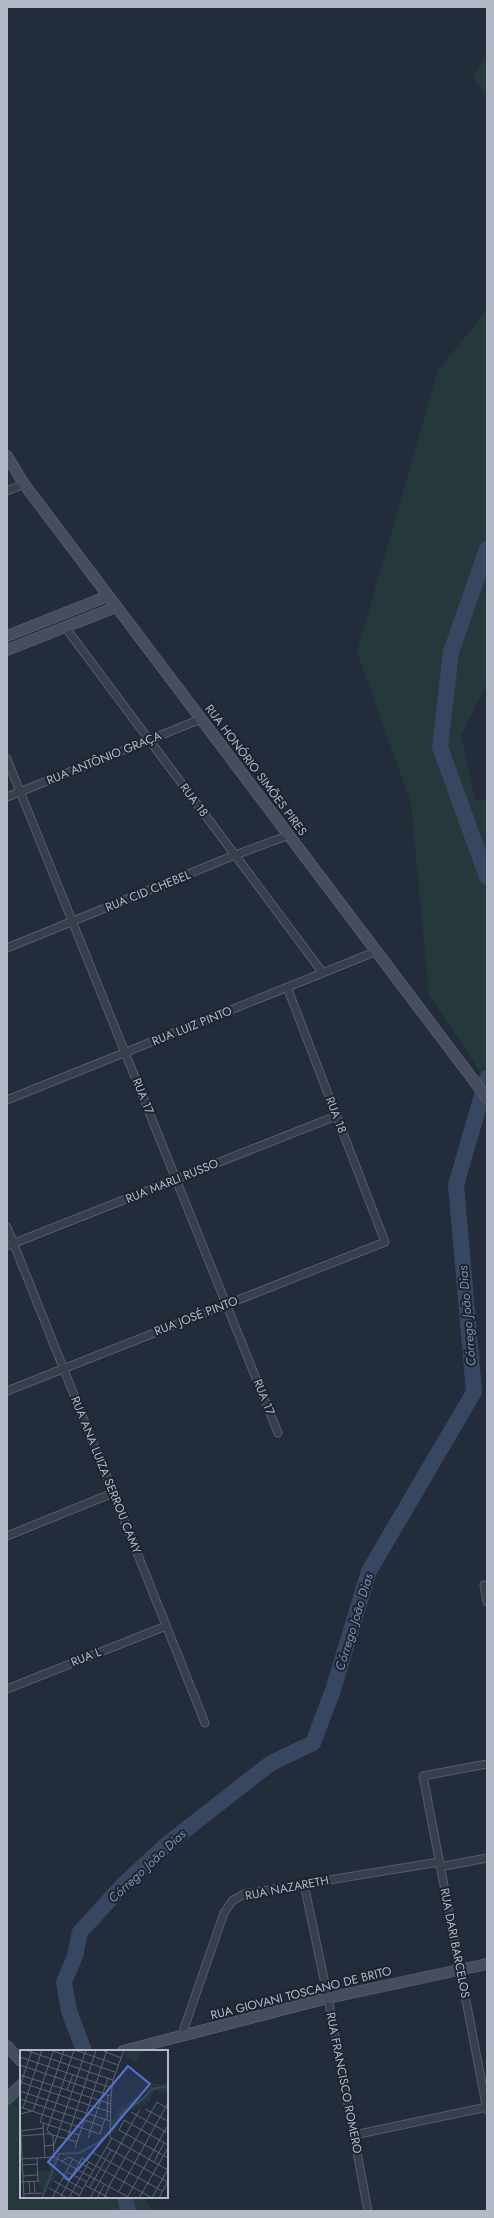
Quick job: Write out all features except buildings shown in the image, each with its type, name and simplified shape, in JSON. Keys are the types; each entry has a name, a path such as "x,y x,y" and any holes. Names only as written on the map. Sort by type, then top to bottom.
{"main road":[{"name":"RUA HONÓRIO SIMÕES PIRES","path":"7,456 24,484 487,1098"},
{"path":"7,636 108,596"},
{"path":"7,650 116,607"},
{"name":"RUA GIOVANI TOSCANO DE BRITO","path":"127,2050 328,1998 487,1964"},
{"path":"7,2046 20,2060"},
{"path":"7,2099 20,2086"}],"street":[{"path":"7,491 24,484"},
{"name":"RUA 18","path":"65,627 323,973"},
{"name":"RUA ANTÔNIO GRAÇA","path":"7,797 201,719"},
{"name":"RUA 17","path":"7,759 278,1433"},
{"name":"RUA CID CHEBEL","path":"7,948 235,855 289,835"},
{"name":"RUA LUIZ PINTO","path":"7,1100 377,952"},
{"name":"RUA 18","path":"287,987 384,1242"},
{"name":"RUA MARLI RUSSO","path":"10,1244 336,1116"},
{"name":"RUA ANA LUIZA SERROU CAMY","path":"7,1228 10,1244 63,1368 205,1724"},
{"name":"RUA JOSÉ PINTO","path":"7,1391 384,1242"},
{"path":"7,1536 113,1493"},
{"path":"486,1585 487,1602"},
{"name":"RUA L","path":"7,1689 166,1626"},
{"name":"RUA DARI BARCELOS","path":"487,1764 423,1776 487,2108"},
{"name":"RUA NAZARETH","path":"181,2037 224,1913 232,1901 244,1894 487,1858"},
{"name":"RUA FRANCISCO ROMERO","path":"304,1884 328,1998 368,2211"},
{"path":"354,2135 487,2108"}],"green space":[{"path":"487,52 487,98 473,78"},
{"path":"487,310 487,684 461,735 475,801 487,799 487,1082 429,995 411,803 357,652 438,370"},
{"path":"20,2095 20,2198 144,2198 155,2211 7,2211 7,2102"}],"waterway":[{"name":"Córrego João Dias","path":"487,549 451,652 440,747 487,877"},
{"name":"Córrego João Dias","path":"84,2050 69,2011 64,1982 75,1956 80,1932 124,1884 166,1845 271,1763 313,1743 333,1690 369,1571 474,1392 456,1185 487,1078"},
{"name":"Córrego João Dias","path":"125,2198 128,2211"}]}
